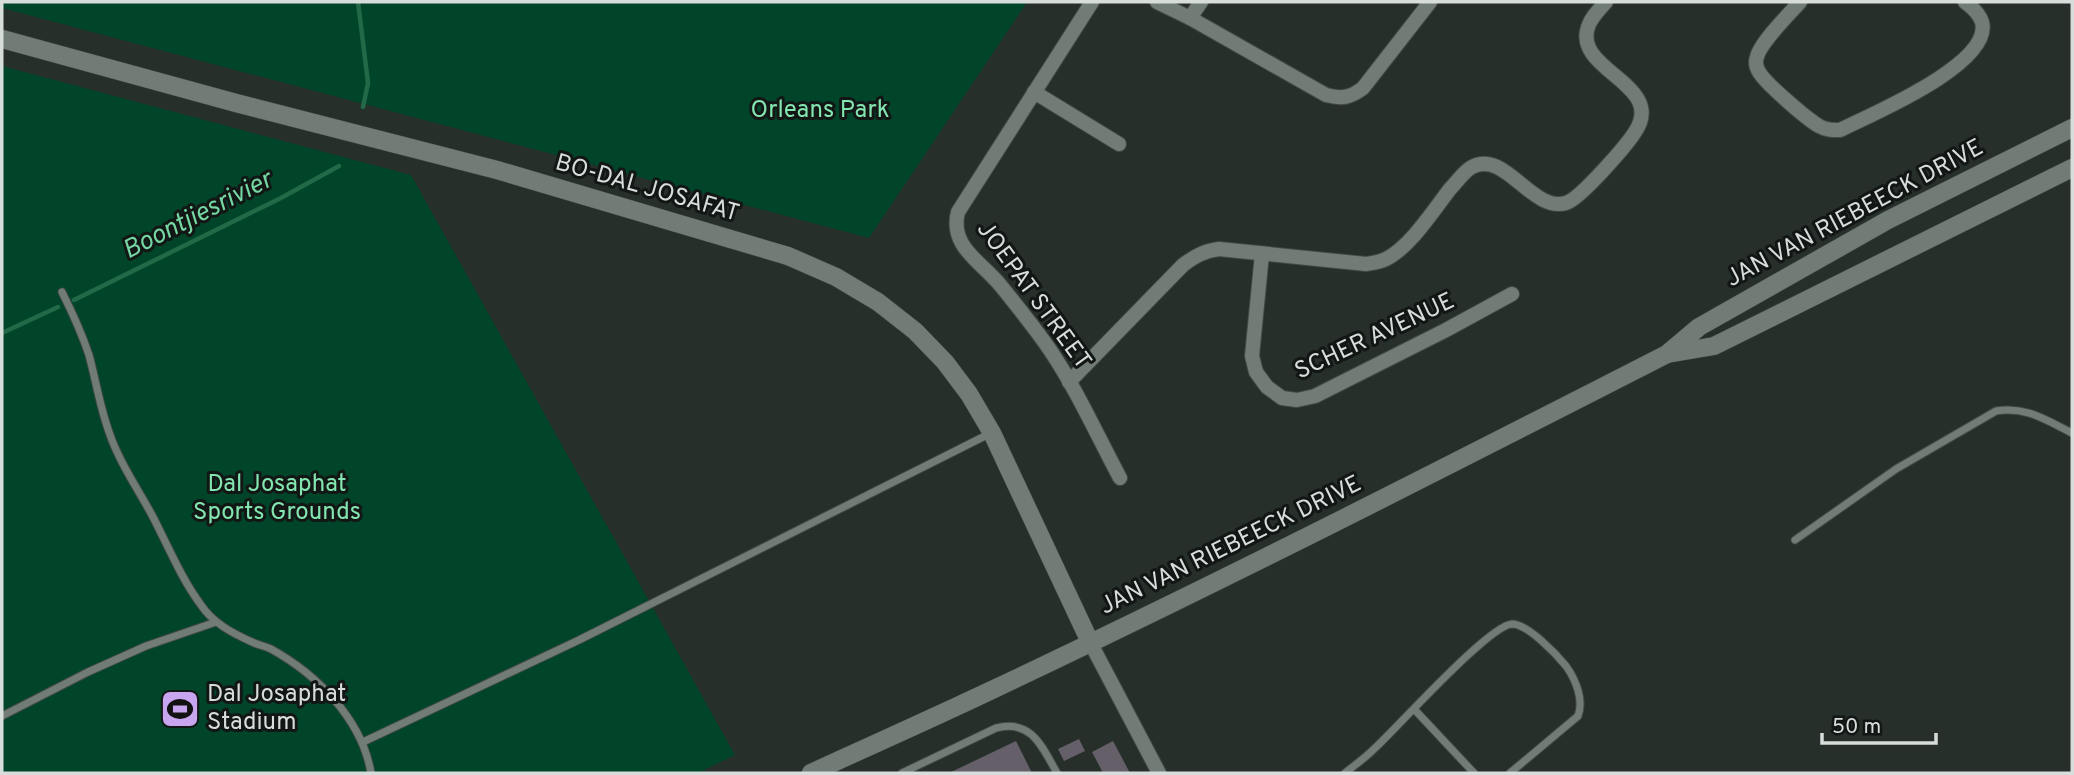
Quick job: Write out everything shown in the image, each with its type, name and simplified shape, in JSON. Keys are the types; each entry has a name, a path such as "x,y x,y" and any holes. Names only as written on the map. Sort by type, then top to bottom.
{"main road":[{"name":"BO-DAL JOSAFAT","path":"2,39 236,103 498,170 788,256 836,277 878,302 915,331 945,362 969,394 992,433 1090,642"},
{"name":"JAN VAN RIEBEECK DRIVE","path":"811,773 1090,642 1346,517 1667,354 1699,327 1877,226 2072,128"},
{"name":"JAN VAN RIEBEECK DRIVE","path":"1667,354 1714,346 2072,168"}],"street":[{"name":"JOEPAT STREET","path":"1092,2 958,212 955,223 956,234 967,251 996,279 1032,325 1069,382 1120,478"},
{"path":"1157,2 1326,95 1340,99 1352,96 1363,88 1430,2"},
{"path":"1190,18 1201,2"},
{"path":"1069,382 1193,257 1205,251 1219,250 1366,264 1384,261 1398,252 1461,177 1472,167 1484,163 1496,166 1540,198 1552,203 1572,201 1585,190 1635,132 1641,120 1641,107 1633,91 1593,55 1587,43 1587,30 1592,17 1606,2"},
{"path":"1795,3 1760,49 1756,60 1757,70 1809,119 1830,131 1840,130 1924,88 1956,67 1977,43 1982,32 1982,22 1976,11 1965,2"},
{"path":"1034,92 1119,144"},
{"name":"SCHER AVENUE","path":"1262,254 1252,356 1256,372 1267,387 1282,398 1297,400 1315,396 1512,294"},
{"path":"1090,642 1159,773"}],"lane":[{"path":"62,292 89,355 99,403 110,435 184,579 201,606 216,622 251,642 271,649 306,673 338,704 363,742 371,773"},
{"path":"1795,540 1896,469 1996,411 2010,408 2026,411 2072,433"},
{"path":"363,742 579,640 992,433"},
{"path":"2,716 146,646 216,622"},
{"path":"1345,773 1373,750 1449,673 1503,626 1512,624 1521,625 1535,635 1567,667 1581,699 1581,708 1578,716 1510,773"},
{"path":"1414,709 1474,773"},
{"path":"902,773 996,728 1011,724 1031,734 1040,743 1057,773"}],"green space":[{"name":"Orleans Park","path":"2,2 1027,2 869,238 2,8"},
{"name":"Dal Josaphat Sports Grounds","path":"2,66 411,175 735,755 698,773 2,773"}],"building":[{"path":"1079,739 1085,751 1064,761 1058,749"},
{"path":"1016,741 1032,773 949,773"},
{"path":"1113,741 1130,773 1103,773 1092,752"}],"waterway":[{"name":"Boontjiesrivier","path":"358,2 368,83 363,107"},
{"name":"Boontjiesrivier","path":"74,300 281,198 339,166"},
{"name":"Boontjiesrivier","path":"2,333 58,307"}],"place":[{"name":"Dal Josaphat Stadium","path":"180,709"}]}
